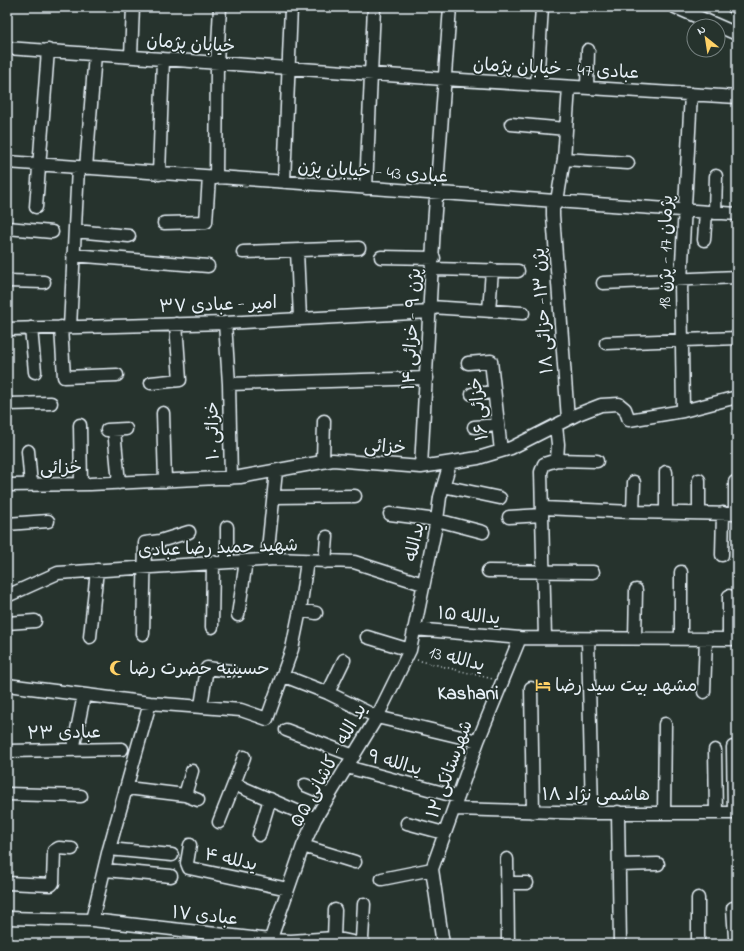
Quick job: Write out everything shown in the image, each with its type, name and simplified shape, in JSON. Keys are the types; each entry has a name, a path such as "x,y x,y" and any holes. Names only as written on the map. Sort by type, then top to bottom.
{"street":[{"path":"131,56 133,7"},
{"path":"164,223 206,222 213,177 220,7"},
{"path":"284,182 292,7"},
{"path":"366,188 374,7"},
{"name":"پژن ۹ - خزائی ۱۴","path":"421,467 436,194 450,7"},
{"path":"537,85 542,7"},
{"path":"675,7 737,34"},
{"name":"خیابان پژمان","path":"7,48 131,56 217,64 372,73"},
{"path":"36,207 48,50"},
{"path":"587,88 588,50"},
{"path":"95,54 74,231 73,255 65,327 64,377 117,376"},
{"path":"159,174 163,59"},
{"name":"عبادی 47 - خیابان پژمان","path":"372,73 444,79 737,97"},
{"name":"پژن ۱۳- حزائی ۱۸","path":"568,419 555,251 554,208 557,201 564,159 569,87"},
{"name":"پژمان 17 - پژن 18","path":"683,411 681,281 691,94"},
{"path":"511,124 566,129"},
{"path":"564,159 628,163"},
{"name":"عبادی 43 - خیابان پژن","path":"7,162 436,194 737,214"},
{"path":"704,240 716,176"},
{"path":"7,228 52,232"},
{"path":"74,231 129,236"},
{"path":"243,252 359,248"},
{"path":"297,251 300,318"},
{"path":"73,255 208,266"},
{"path":"381,257 492,270 518,271"},
{"path":"489,311 492,270"},
{"path":"603,284 737,277"},
{"path":"7,281 44,282"},
{"name":"امیر - عبادی ۳۷","path":"7,329 225,323 430,309 523,313"},
{"name":"خزائی ۱۰","path":"225,323 229,384 230,478"},
{"path":"152,383 180,380 176,324"},
{"path":"31,328 35,372"},
{"path":"606,343 737,338"},
{"name":"خزائی ۱۶","path":"468,363 491,361 501,451"},
{"path":"229,384 427,378"},
{"path":"472,394 494,392"},
{"name":"خزائی","path":"7,485 119,483 230,478 276,472 323,461 421,467 450,463 511,448 568,419 601,405 619,404 625,409 629,420 683,411 737,397"},
{"path":"7,404 50,403"},
{"path":"163,413 165,481"},
{"path":"323,461 324,421"},
{"path":"474,427 498,424"},
{"path":"80,425 81,484"},
{"path":"556,426 558,444 557,460"},
{"path":"115,430 119,483"},
{"path":"28,451 31,485"},
{"path":"545,638 541,467 544,464 557,460 597,461"},
{"name":"یدالله","path":"414,629 443,486 450,463"},
{"path":"267,559 276,472"},
{"path":"666,472 666,512"},
{"path":"699,480 699,513"},
{"path":"633,512 634,482"},
{"path":"509,517 543,512 666,512 736,514 735,482"},
{"path":"443,486 500,498"},
{"path":"274,497 355,496"},
{"path":"722,555 723,513"},
{"path":"390,514 437,520 483,532"},
{"path":"7,524 48,521"},
{"path":"227,527 227,562"},
{"path":"144,634 145,543 189,532"},
{"path":"325,562 327,537"},
{"name":"شهید حمید رضا عبادی","path":"7,596 58,573 267,559 354,562 423,584"},
{"path":"238,615 246,560"},
{"path":"7,685 150,703 241,710 267,719 284,676 292,649 300,610 307,561"},
{"path":"212,627 213,562"},
{"path":"90,637 97,570"},
{"path":"488,571 593,572"},
{"path":"681,572 681,638"},
{"path":"635,638 636,590"},
{"path":"729,596 733,639"},
{"path":"300,610 316,613"},
{"path":"7,623 35,621"},
{"name":"یدالله ۱۵","path":"414,629 520,638 733,639"},
{"name":"ید الله - کاشانی ۵۵","path":"270,942 303,846 315,819 377,718 408,654 414,629"},
{"path":"367,637 408,654"},
{"name":"شهرستانکی ۱۲","path":"432,869 478,741 520,638"},
{"path":"704,692 706,638"},
{"path":"588,639 592,813"},
{"path":"328,693 344,660"},
{"path":"201,706 207,668 230,671"},
{"path":"284,676 328,693 377,718 478,741"},
{"path":"531,688 533,812"},
{"path":"74,750 84,695"},
{"path":"92,920 109,850 128,788 150,703"},
{"path":"664,813 665,724"},
{"path":"286,730 354,756"},
{"path":"733,747 735,812"},
{"name":"عبادی ۲۳","path":"7,751 122,749"},
{"path":"715,750 716,813"},
{"path":"219,822 244,757"},
{"name":"یدالله ۹","path":"347,768 458,798"},
{"path":"185,795 192,771"},
{"path":"234,784 315,819"},
{"path":"306,785 329,796"},
{"path":"128,788 185,795 198,800"},
{"path":"7,794 81,796"},
{"path":"260,835 270,799"},
{"name":"هاشمی نژاد ۱۸","path":"454,809 592,813 735,812"},
{"path":"618,812 620,944"},
{"path":"407,823 444,833"},
{"name":"یدلله ۴","path":"190,845 187,863 189,868 288,890"},
{"path":"303,846 355,862"},
{"path":"7,883 51,885 53,883 54,851 59,848 72,849"},
{"path":"109,850 172,855"},
{"path":"507,859 508,944"},
{"path":"619,865 658,864"},
{"path":"382,879 432,869 443,944"},
{"path":"105,870 171,876"},
{"path":"507,883 527,883"},
{"path":"698,898 698,944"},
{"name":"عبادی ۱۷","path":"7,918 92,920 270,942 334,938 360,942 362,939 364,904"},
{"path":"733,908 735,938 737,938"},
{"path":"334,938 335,910"}],"path":[{"name":"یدالله 13","path":"408,654 502,681"}],"place":[{"name":"حسینیه حضرت رضا","path":"117,668"},
{"name":"مشهد بيت سيد رضا","path":"543,685"}],"district":[{"name":"Kashani","path":"468,692"}]}
